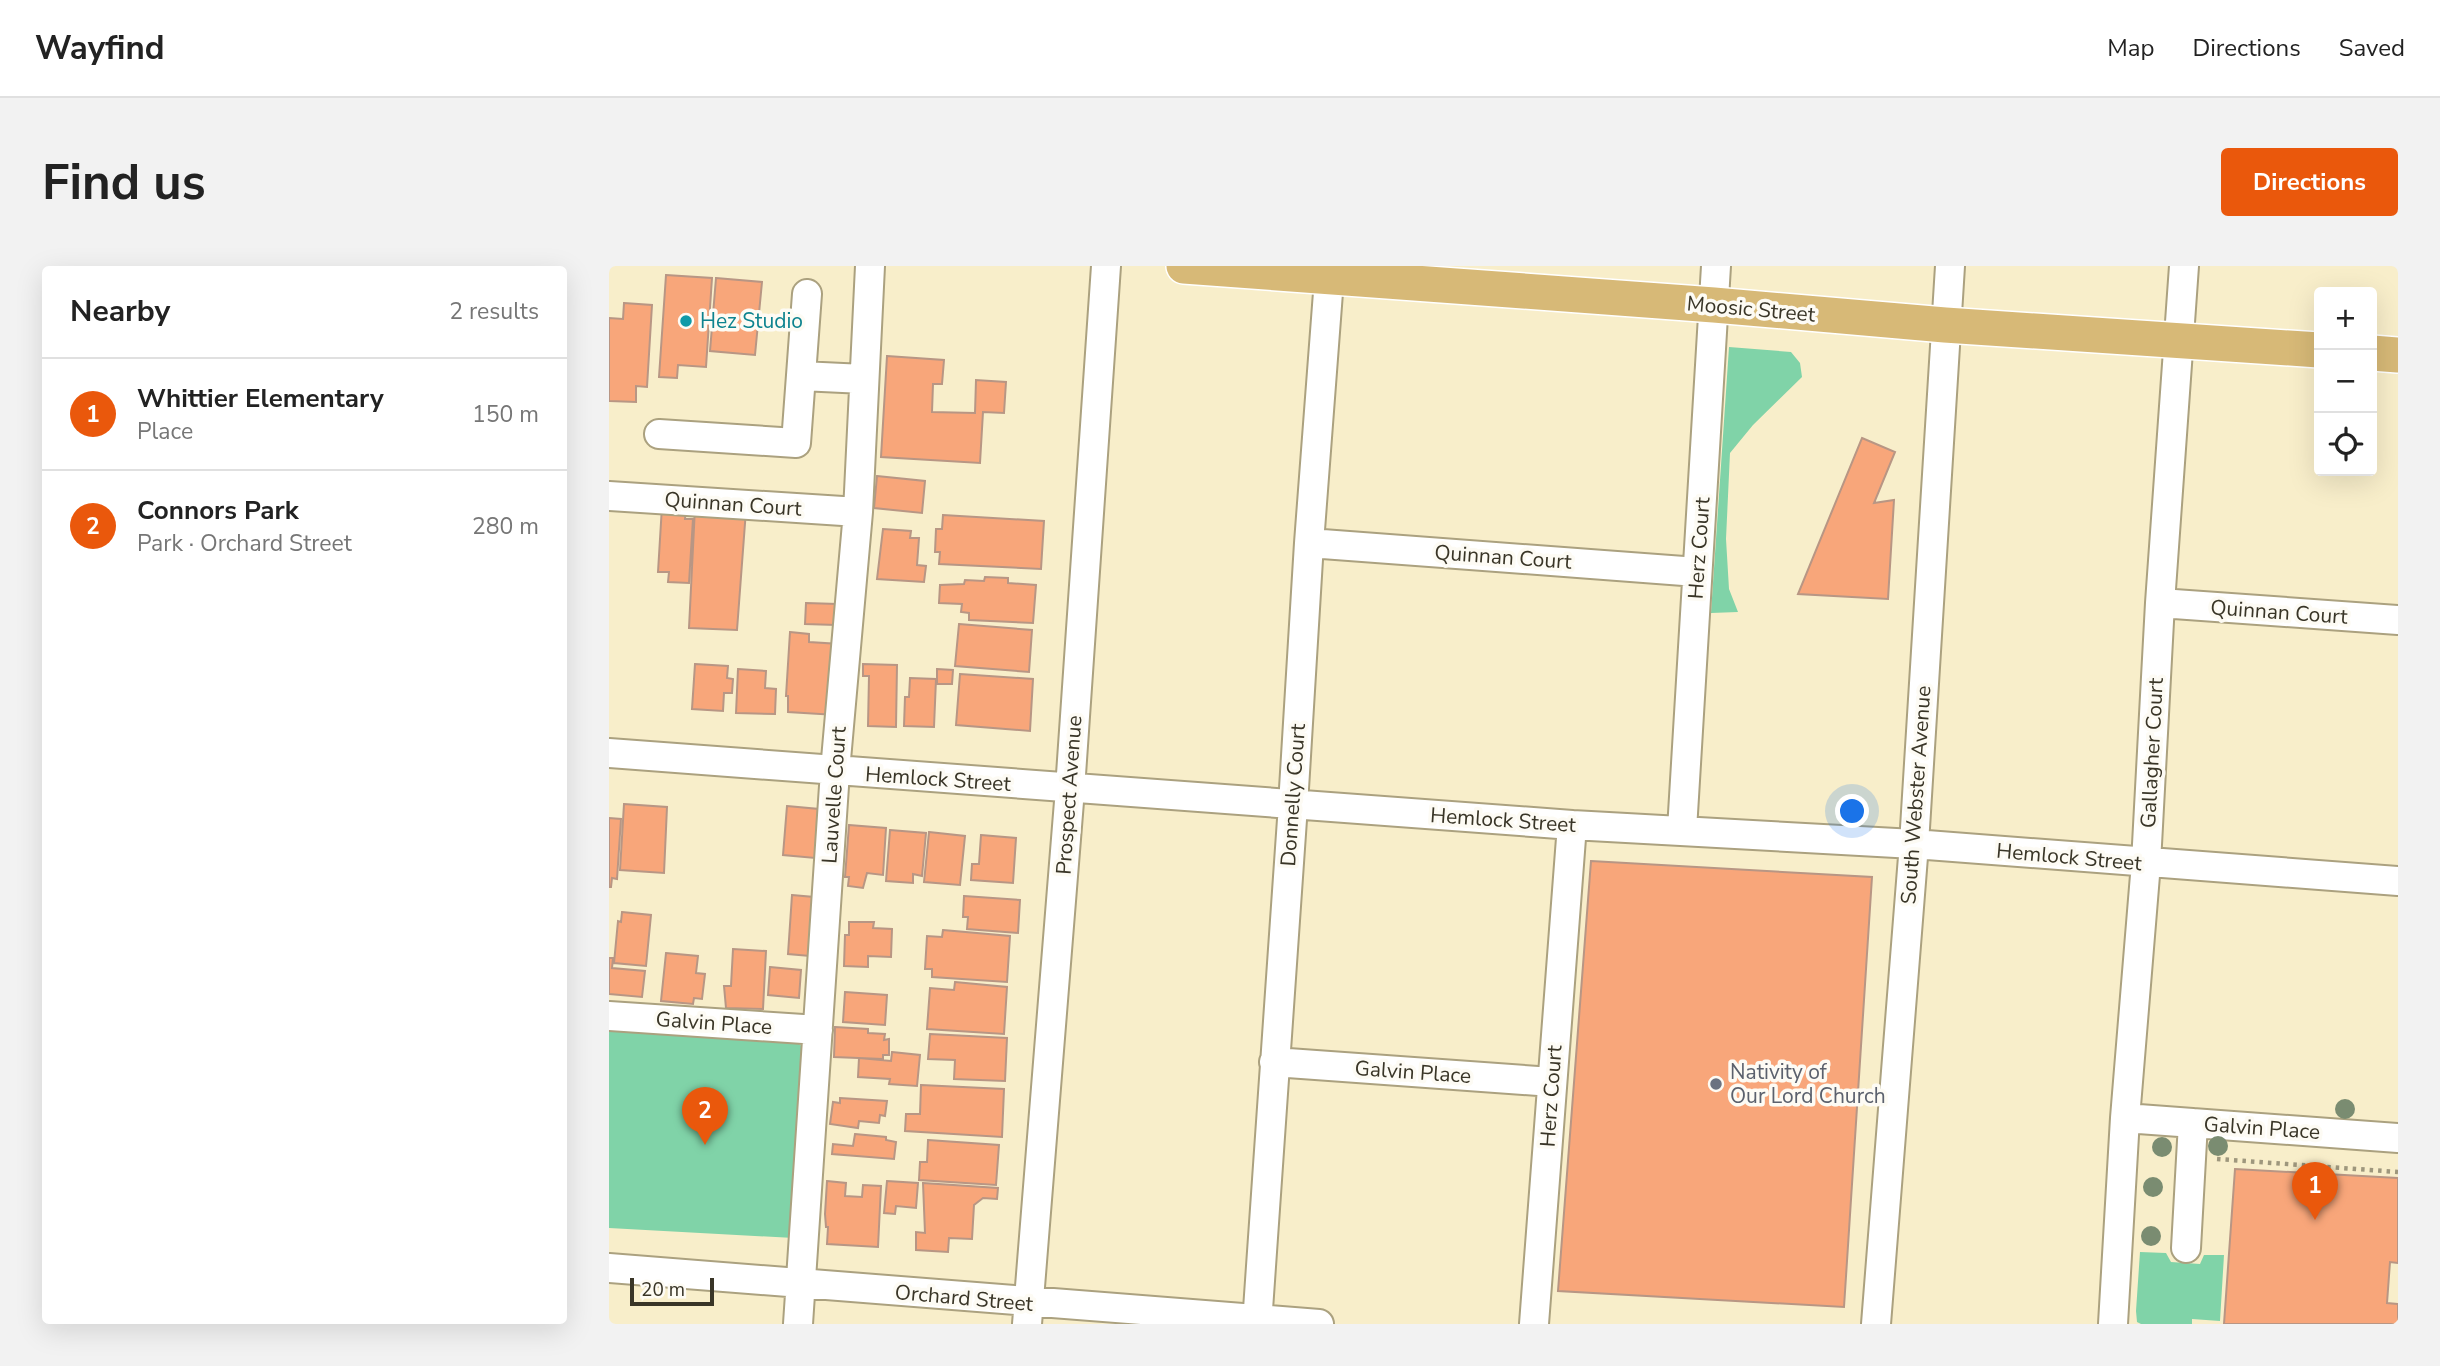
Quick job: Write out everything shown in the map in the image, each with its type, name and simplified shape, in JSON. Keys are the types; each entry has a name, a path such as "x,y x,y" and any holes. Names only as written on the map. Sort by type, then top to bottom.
{"main road":[{"name":"Moosic Street","path":"1184,266 1329,271 1945,325 2314,350"},
{"path":"2377,353 2398,355"}],"street":[{"name":"Lauvelle Court","path":"798,1324 835,771 857,512 870,266"},
{"name":"Prospect Avenue","path":"1028,1313 1070,789 1106,266"},
{"name":"Herz Court","path":"1682,830 1716,266"},
{"name":"South Webster Avenue","path":"1876,1324 1914,844 1949,266"},
{"name":"Gallagher Court","path":"2113,1324 2184,266"},
{"name":"Donnelly Court","path":"1257,1322 1293,805 1308,543 1329,271"},
{"path":"659,434 796,443 807,294"},
{"path":"801,376 864,379"},
{"name":"Quinnan Court","path":"609,496 857,512"},
{"name":"Quinnan Court","path":"1308,543 1697,572"},
{"name":"Quinnan Court","path":"2160,603 2398,621"},
{"name":"Hemlock Street","path":"609,753 1572,825 1914,844 2398,881"},
{"name":"Herz Court","path":"1534,1324 1572,825"},
{"name":"Galvin Place","path":"609,1016 818,1030"},
{"name":"Galvin Place","path":"1274,1062 1552,1082"},
{"name":"Galvin Place","path":"2125,1118 2398,1138"},
{"path":"2186,1248 2193,1123"},
{"name":"Orchard Street","path":"609,1268 800,1284 1028,1313 1319,1324"}],"path":[{"path":"2191,1157 2398,1172"}],"green space":[{"path":"1729,347 1791,352 1800,363 1802,377 1753,425 1730,453 1726,539 1729,589 1738,612 1711,613"},
{"path":"609,1022 787,1035 803,1047 794,1238 609,1228"},
{"path":"2140,1252 2166,1253 2171,1262 2200,1264 2204,1255 2224,1255 2220,1321 2192,1319 2192,1324 2137,1322"}],"building":[{"name":"Hez Studio","path":"666,275 712,278 706,367 678,365 677,378 659,377"},
{"path":"716,278 762,282 755,355 710,351"},
{"path":"624,303 652,305 647,387 636,386 636,402 609,401 609,318 623,319"},
{"path":"887,356 944,360 942,384 933,384 932,412 975,413 976,380 1006,382 1004,413 983,412 980,463 881,457"},
{"path":"1862,438 1895,452 1874,503 1894,500 1888,599 1798,594"},
{"path":"877,476 925,481 922,513 874,508"},
{"path":"662,506 686,508 685,519 693,519 689,583 668,582 669,572 658,572"},
{"path":"695,507 746,510 737,630 689,628"},
{"path":"943,515 1044,521 1041,569 939,564 940,552 935,552 936,529 942,529"},
{"path":"883,529 911,531 910,538 919,538 917,565 926,566 924,582 877,579"},
{"path":"985,577 1008,578 1008,583 1036,585 1033,623 969,620 969,613 961,612 962,604 939,603 940,585 964,584 965,580 984,581"},
{"path":"806,603 837,604 836,625 805,624"},
{"path":"959,624 1032,630 1029,672 955,666"},
{"path":"790,632 809,634 809,642 840,644 836,715 788,712 786,696"},
{"path":"695,664 728,666 727,678 733,679 732,693 724,693 723,711 692,709"},
{"path":"863,664 897,665 896,727 868,726 869,676 863,676"},
{"path":"738,669 766,671 765,688 776,689 775,714 736,713"},
{"path":"937,669 953,670 952,684 937,684"},
{"path":"960,674 1033,679 1030,731 956,725"},
{"path":"910,678 936,679 934,727 904,726 905,697 909,697"},
{"path":"624,804 667,807 664,873 620,870"},
{"path":"787,806 819,809 815,858 783,855"},
{"path":"609,818 621,819 617,879 612,878 611,887 609,887"},
{"path":"849,825 886,828 883,875 867,873 863,888 848,886 849,877 845,877"},
{"path":"890,830 926,833 922,876 913,874 913,883 886,881"},
{"path":"929,832 965,836 960,885 924,882"},
{"path":"981,835 1016,838 1013,883 971,880 972,864 979,864"},
{"name":"Nativity of Our Lord Church","path":"1591,861 1872,877 1844,1307 1558,1291"},
{"path":"792,895 814,897 821,957 788,954"},
{"path":"964,896 1020,900 1018,933 967,929 968,917 963,917"},
{"path":"622,912 651,915 646,966 614,963 618,921 621,922"},
{"path":"849,922 874,922 873,928 892,929 891,957 868,956 868,967 844,966 845,935 849,935"},
{"path":"943,930 1010,936 1007,982 932,977 932,969 925,969 927,936 942,937"},
{"path":"733,949 766,951 763,1009 726,1008 724,986 731,986"},
{"path":"666,953 698,956 696,973 705,974 702,999 694,998 693,1004 661,1001"},
{"path":"609,958 613,958 612,968 645,971 642,997 609,994"},
{"path":"770,967 801,970 799,998 768,995"},
{"path":"955,982 1007,987 1004,1034 927,1029 930,988 954,990"},
{"path":"845,992 887,995 885,1025 843,1022"},
{"path":"835,1027 868,1029 868,1033 885,1034 884,1040 889,1039 889,1055 883,1055 883,1059 834,1057"},
{"path":"930,1034 1007,1038 1005,1081 954,1079 955,1060 928,1059"},
{"path":"892,1052 920,1055 917,1086 889,1084 890,1079 858,1077 859,1058 891,1061"},
{"path":"921,1085 1004,1089 1002,1137 905,1131 906,1114 920,1114"},
{"path":"840,1098 887,1101 885,1116 880,1115 879,1123 859,1121 858,1128 830,1124 833,1102 840,1103"},
{"path":"855,1134 886,1137 886,1140 896,1142 894,1159 832,1154 833,1144 853,1146"},
{"path":"928,1140 999,1145 996,1185 919,1180 920,1162 927,1162"},
{"path":"2235,1169 2398,1178 2398,1263 2390,1262 2387,1303 2398,1304 2398,1324 2224,1324"},
{"path":"827,1181 846,1183 845,1196 862,1197 863,1185 881,1186 878,1247 827,1244"},
{"path":"887,1181 918,1183 916,1208 896,1206 895,1214 884,1213"},
{"path":"923,1183 998,1188 997,1199 983,1198 974,1205 972,1239 949,1238 948,1252 916,1250 916,1232 925,1233"}],"place":[{"name":"Hez Studio","path":"686,321"},
{"name":"Nativity of Our Lord Church","path":"1716,1084"},
{"name":"Connors Park","path":"705,1145"},
{"name":"Whittier Elementary","path":"2315,1220"}]}
